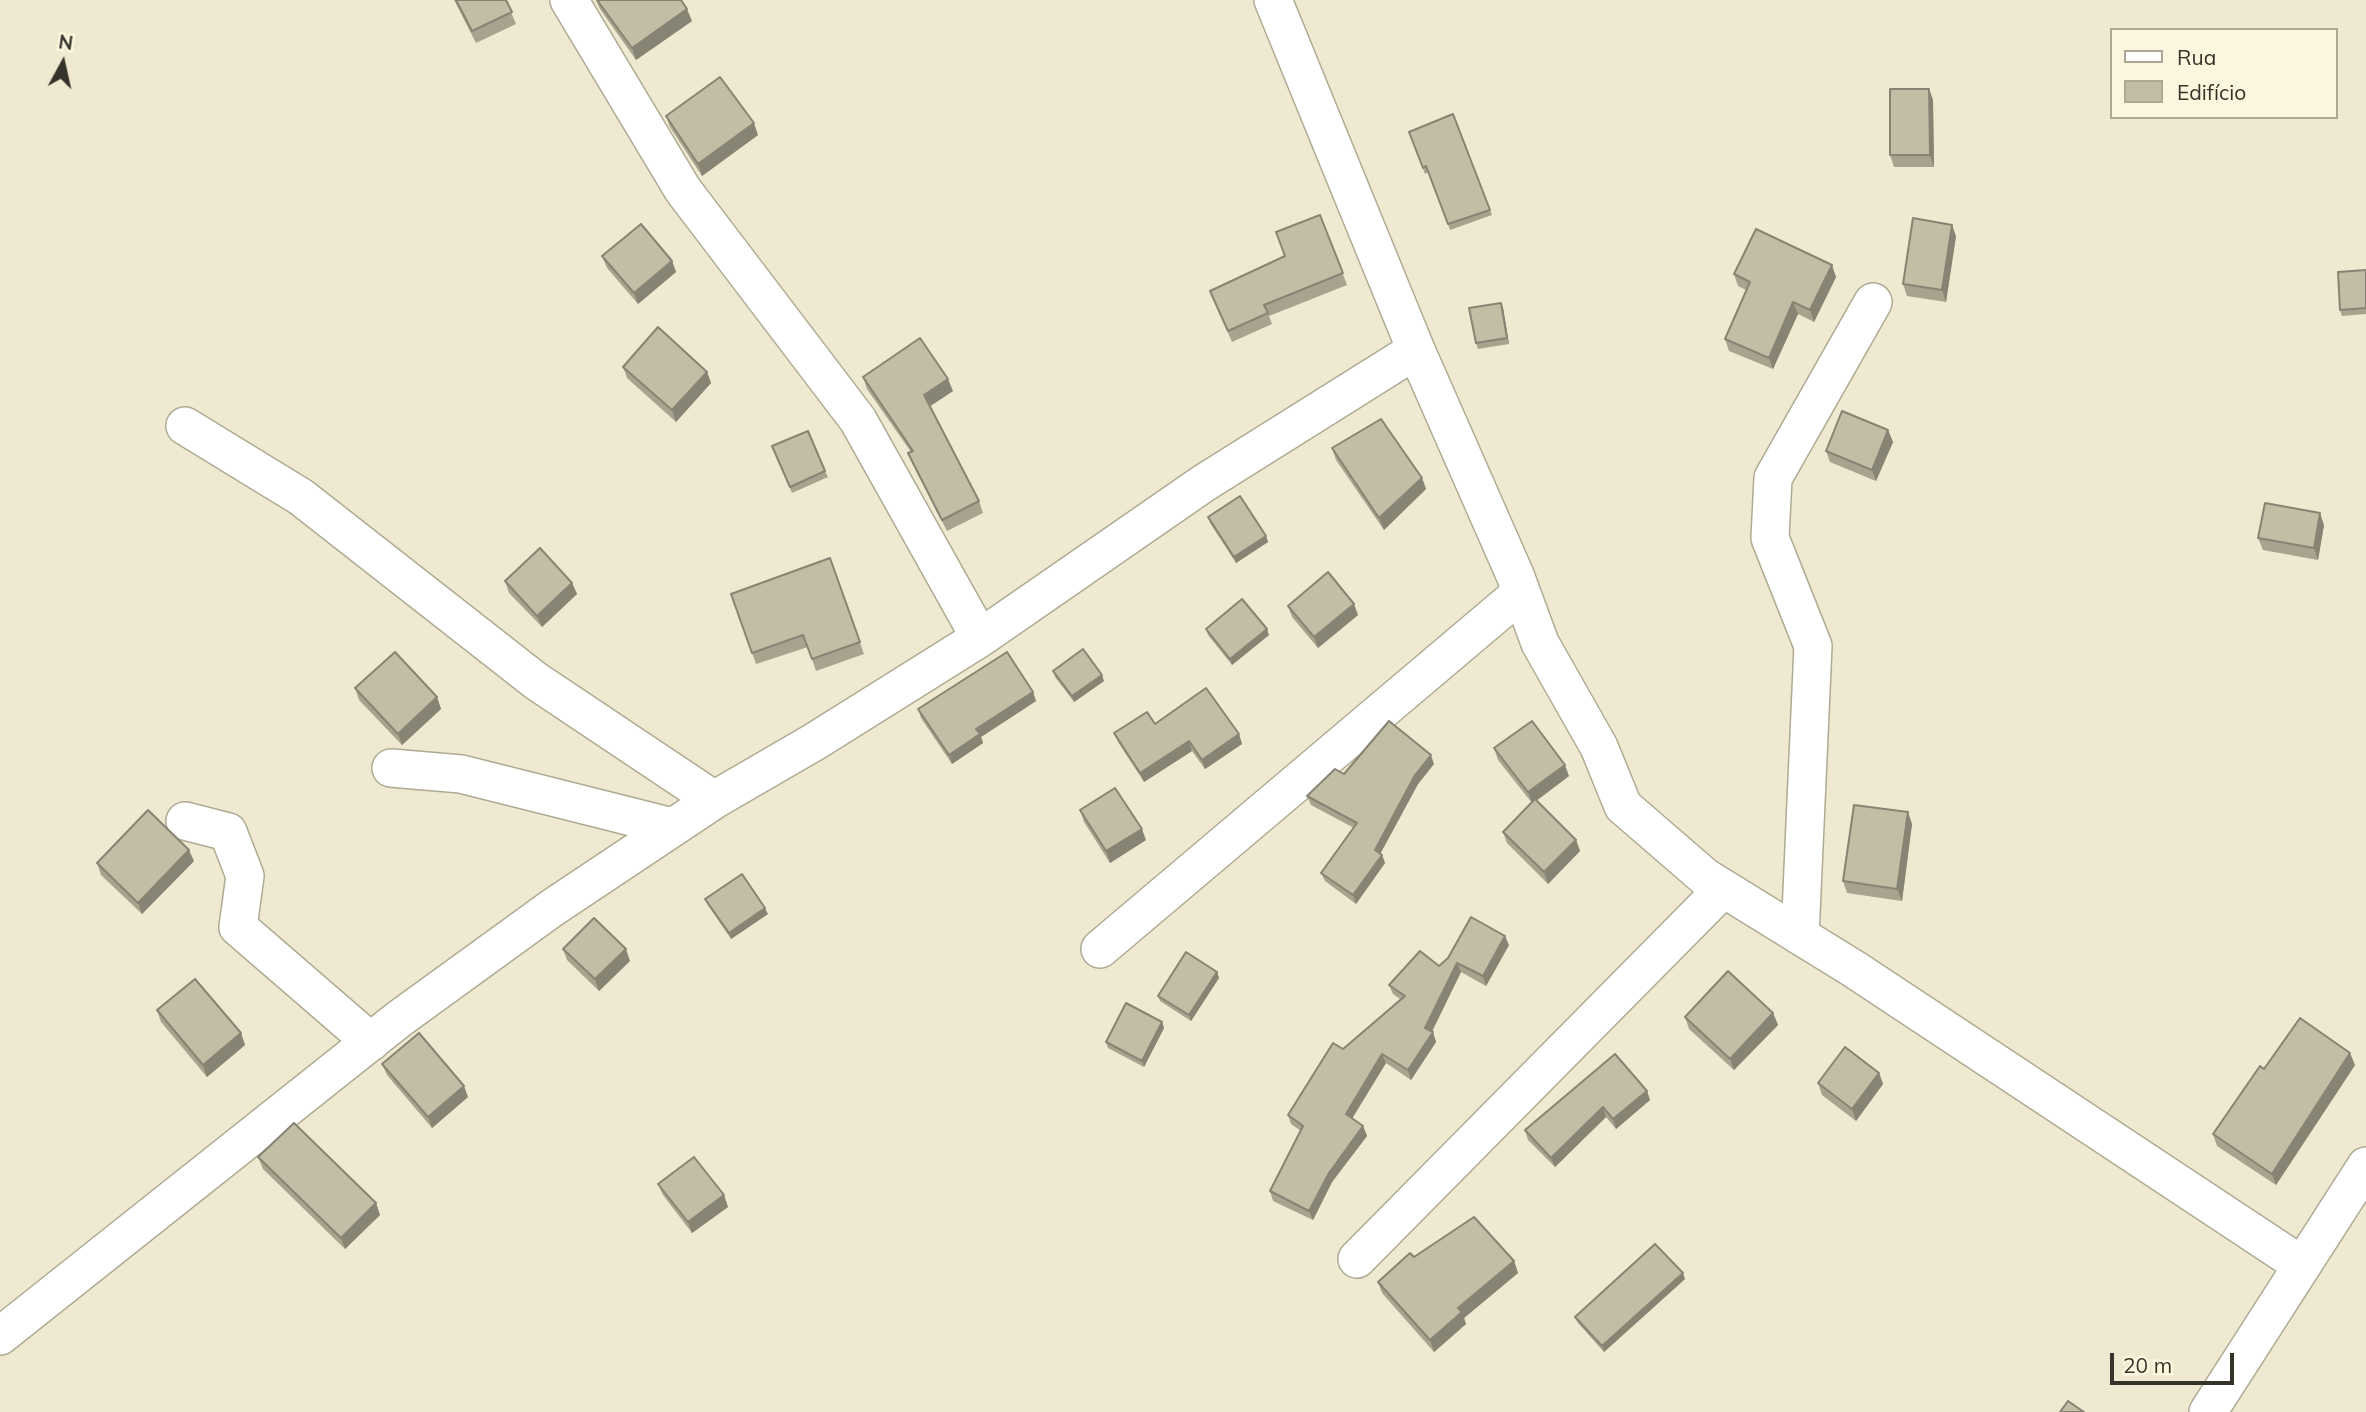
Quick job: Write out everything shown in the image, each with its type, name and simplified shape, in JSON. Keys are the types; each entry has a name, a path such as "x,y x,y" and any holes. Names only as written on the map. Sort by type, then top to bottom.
{"street":[{"path":"569,0 683,190 858,420 980,638"},
{"path":"1273,0 1416,350 1540,643 1599,747 1623,806 1705,877 1800,936 2300,1264"},
{"path":"1800,936 1813,646 1770,538 1773,478 1873,302"},
{"path":"0,1336 371,1042 552,908 714,800 814,742 980,638 1204,483 1416,350"},
{"path":"185,426 301,497 536,681 714,800"},
{"path":"1100,949 1521,593"},
{"path":"390,768 461,774 673,827"},
{"path":"185,821 228,832 245,876 238,926 371,1042"},
{"path":"1357,1259 1723,889"},
{"path":"2208,1412 2300,1264 2366,1166"}],"building":[{"path":"456,0 506,0 512,12 472,31"},
{"path":"597,0 681,0 687,9 632,48"},
{"path":"720,77 754,123 698,164 666,116"},
{"path":"1890,89 1929,89 1930,155 1890,155"},
{"path":"1453,114 1490,210 1448,224 1426,166 1423,168 1409,132"},
{"path":"1320,215 1343,273 1264,305 1268,313 1228,331 1210,291 1285,256 1276,232"},
{"path":"1913,218 1952,225 1942,290 1903,284"},
{"path":"641,224 672,261 634,293 602,256"},
{"path":"1756,229 1832,265 1810,310 1793,302 1769,358 1725,339 1750,282 1734,274"},
{"path":"2366,270 2366,308 2340,310 2338,272"},
{"path":"1501,303 1507,338 1476,343 1469,308"},
{"path":"658,327 707,372 672,410 623,367"},
{"path":"920,338 948,379 924,395 979,501 942,520 908,453 913,451 863,377"},
{"path":"1842,411 1888,430 1872,470 1826,451"},
{"path":"1381,419 1422,478 1379,518 1332,448"},
{"path":"808,431 825,471 790,487 772,446"},
{"path":"1240,496 1266,536 1234,557 1208,517"},
{"path":"2265,503 2320,513 2314,548 2258,538"},
{"path":"540,548 572,583 537,616 505,581"},
{"path":"830,558 860,642 812,659 803,635 752,653 731,594"},
{"path":"1328,572 1354,604 1314,637 1288,606"},
{"path":"1242,599 1267,629 1230,659 1206,629"},
{"path":"1083,649 1102,675 1072,696 1053,671"},
{"path":"395,652 437,697 398,734 355,688"},
{"path":"1007,652 1033,692 976,729 980,734 949,755 918,709"},
{"path":"1206,688 1239,734 1202,760 1189,741 1140,773 1114,733 1147,712 1155,724"},
{"path":"1389,721 1431,755 1415,775 1375,850 1382,855 1353,895 1321,873 1357,823 1307,796 1335,769 1344,774"},
{"path":"1532,721 1565,765 1528,792 1494,748"},
{"path":"1115,788 1142,829 1106,851 1080,810"},
{"path":"1535,799 1576,840 1544,872 1503,832"},
{"path":"1854,805 1908,812 1897,889 1843,881"},
{"path":"148,810 189,850 138,903 97,863"},
{"path":"742,874 765,908 729,933 705,899"},
{"path":"1471,917 1505,936 1483,976 1457,963 1425,1028 1433,1032 1408,1070 1382,1054 1346,1114 1363,1126 1329,1173 1309,1211 1270,1191 1303,1126 1288,1115 1333,1043 1343,1049 1405,996 1389,985 1420,951 1439,966 1448,958"},
{"path":"594,918 626,949 595,979 563,949"},
{"path":"1186,952 1217,972 1189,1015 1158,996"},
{"path":"1728,971 1773,1013 1730,1059 1685,1017"},
{"path":"195,979 241,1033 203,1065 157,1010"},
{"path":"1126,1003 1162,1022 1142,1061 1106,1042"},
{"path":"2300,1018 2350,1053 2272,1174 2213,1134 2260,1066 2264,1069"},
{"path":"419,1033 464,1086 428,1117 382,1064"},
{"path":"1845,1047 1879,1073 1852,1109 1818,1083"},
{"path":"1615,1054 1647,1091 1613,1119 1603,1107 1551,1158 1525,1130"},
{"path":"294,1123 376,1203 341,1238 258,1157"},
{"path":"694,1157 724,1195 688,1222 658,1184"},
{"path":"1474,1217 1514,1261 1458,1308 1462,1312 1430,1340 1378,1282 1410,1253 1414,1257"},
{"path":"1655,1244 1683,1273 1602,1346 1575,1317"},
{"path":"2068,1401 2084,1412 2060,1412"}]}
